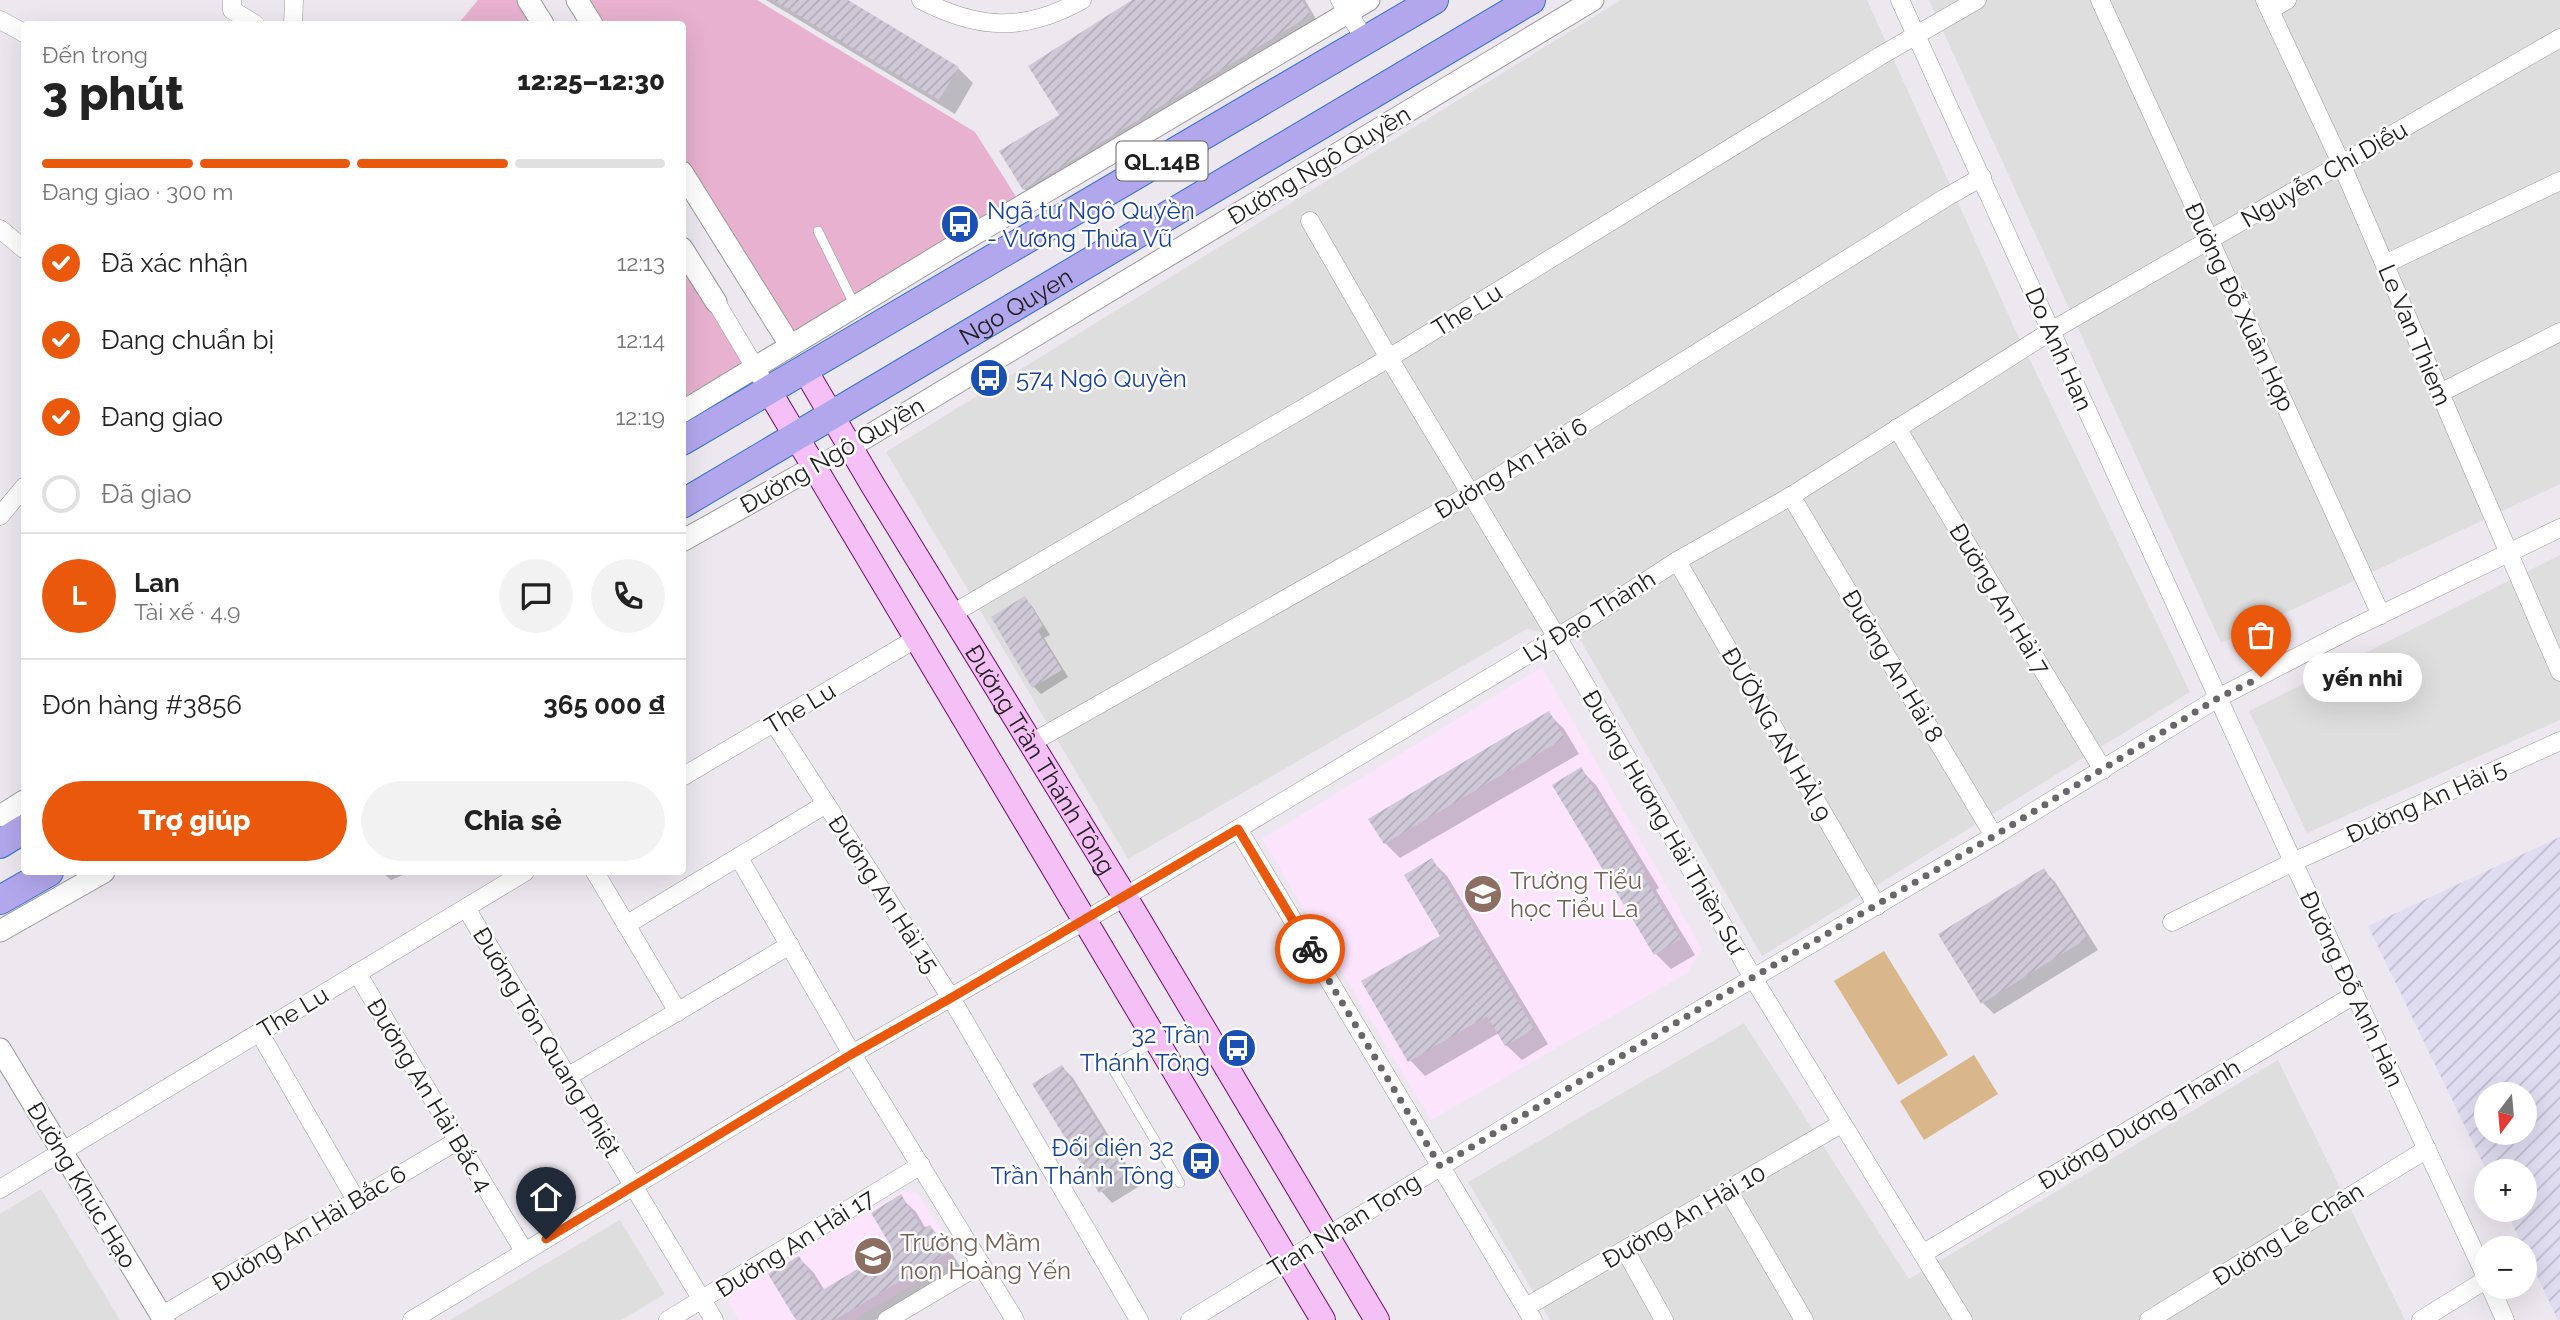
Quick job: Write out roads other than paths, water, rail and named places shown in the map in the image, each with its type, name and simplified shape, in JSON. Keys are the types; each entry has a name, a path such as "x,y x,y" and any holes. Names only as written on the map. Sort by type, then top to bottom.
{"highway":[{"name":"Ngo Quyen","path":"686,438 763,379 805,370 1434,0"},
{"name":"Ngo Quyen","path":"686,502 1531,0"},
{"path":"0,844 21,831"},
{"path":"0,900 43,875"}],"main road":[{"name":"Đường Trần Thánh Tông","path":"805,370 1124,895 1377,1320"},
{"name":"Đường Trần Thánh Tông","path":"763,379 1323,1320"}],"street":[{"path":"232,0 232,10 250,21"},
{"path":"293,21 294,0"},
{"path":"528,0 541,21"},
{"path":"577,0 590,21"},
{"path":"922,0 952,15 1009,24 1037,20 1063,11 1082,0"},
{"path":"686,410 763,379 790,345 1344,6 1369,0"},
{"name":"Đường Ngô Quyền","path":"686,539 850,447 1593,0"},
{"name":"Do Anh Han","path":"1900,0 2218,698"},
{"name":"The Lu","path":"952,614 1389,358 1915,35 1977,0"},
{"name":"Đường Đỗ Xuân Hợp","path":"2100,0 2381,615"},
{"path":"2268,5 2287,0"},
{"name":"Le Van Thiem","path":"2268,5 2341,163 2560,672"},
{"path":"1344,6 1366,41"},
{"path":"0,20 21,31"},
{"name":"Nguyễn Chí Diểu","path":"2051,331 2560,38"},
{"name":"Đường An Hải 6","path":"1031,743 1471,494 1982,177"},
{"path":"686,178 805,370"},
{"path":"2385,264 2560,181"},
{"name":"Đường Hương Hải Thiền Sư","path":"1310,221 1557,637 1753,978 1963,1320"},
{"path":"0,229 21,246"},
{"path":"686,254 763,379"},
{"name":"Lý Đạo Thành","path":"412,1320 852,1054 1238,829 1557,637 1677,561 1791,496 2051,331"},
{"path":"2440,393 2560,332"},
{"name":"Đường An Hải 7","path":"1897,428 2103,770"},
{"path":"0,516 21,491"},
{"name":"Đường An Hải 8","path":"1791,496 1994,836"},
{"name":"Tran Nhan Tong","path":"1189,1320 1440,1166 1994,836 2218,698 2560,528"},
{"name":"ĐƯỜNG AN HẢl 9","path":"1677,561 1877,906"},
{"name":"The Lu","path":"686,775 916,638"},
{"name":"Đường Đỗ Anh Hàn","path":"2218,698 2474,1251"},
{"name":"Đường An Hải 15","path":"774,723 951,998 1139,1320"},
{"name":"Đường An Hải 5","path":"2172,922 2293,862 2560,741"},
{"path":"0,816 21,803"},
{"path":"626,925 826,804"},
{"path":"1238,829 1530,1313"},
{"path":"738,858 852,1054 1015,1320"},
{"path":"0,931 99,875"},
{"name":"The Lu","path":"0,1189 520,875"},
{"path":"597,875 678,1012"},
{"name":"Đường Tôn Quang Phiệt","path":"466,908 714,1320"},
{"path":"567,1077 790,945"},
{"name":"Đường An Hải Bắc 4","path":"357,973 524,1251"},
{"name":"Đường Dương Thanh","path":"1924,1254 2354,995"},
{"path":"259,1032 356,1200"},
{"name":"Đường Khúc Hạo","path":"0,1049 162,1318"},
{"name":"Đường An Hải 10","path":"1530,1313 1625,1250 1841,1124"},
{"name":"Đường An Hải Bắc 6","path":"162,1318 457,1141"},
{"name":"Đường Lê Chân","path":"2149,1320 2427,1149"},
{"name":"Đường An Hải 17","path":"668,1320 920,1165"},
{"path":"1728,1189 1804,1320"},
{"path":"1625,1250 1664,1320"},
{"path":"887,1320 981,1264"},
{"path":"2421,1320 2474,1287"},
{"path":"2496,1299 2505,1320"}],"lane":[{"path":"818,231 855,306"},
{"path":"1157,1041 1111,1066 1180,1183"}],"place":[{"name":"Ngã tư Ngô Quyền - Vương Thừa Vũ","path":"960,224"},
{"name":"574 Ngô Quyền","path":"989,378"},
{"name":"yến nhi","path":"2261,677"},
{"name":"Trường Tiểu học Tiểu La","path":"1483,894"},
{"name":"32 Trần Thánh Tông","path":"1237,1048"},
{"name":"Đối diện 32 Trần Thánh Tông","path":"1201,1161"},
{"name":"Trường Mầm non Hoàng Yến","path":"873,1256"}]}
